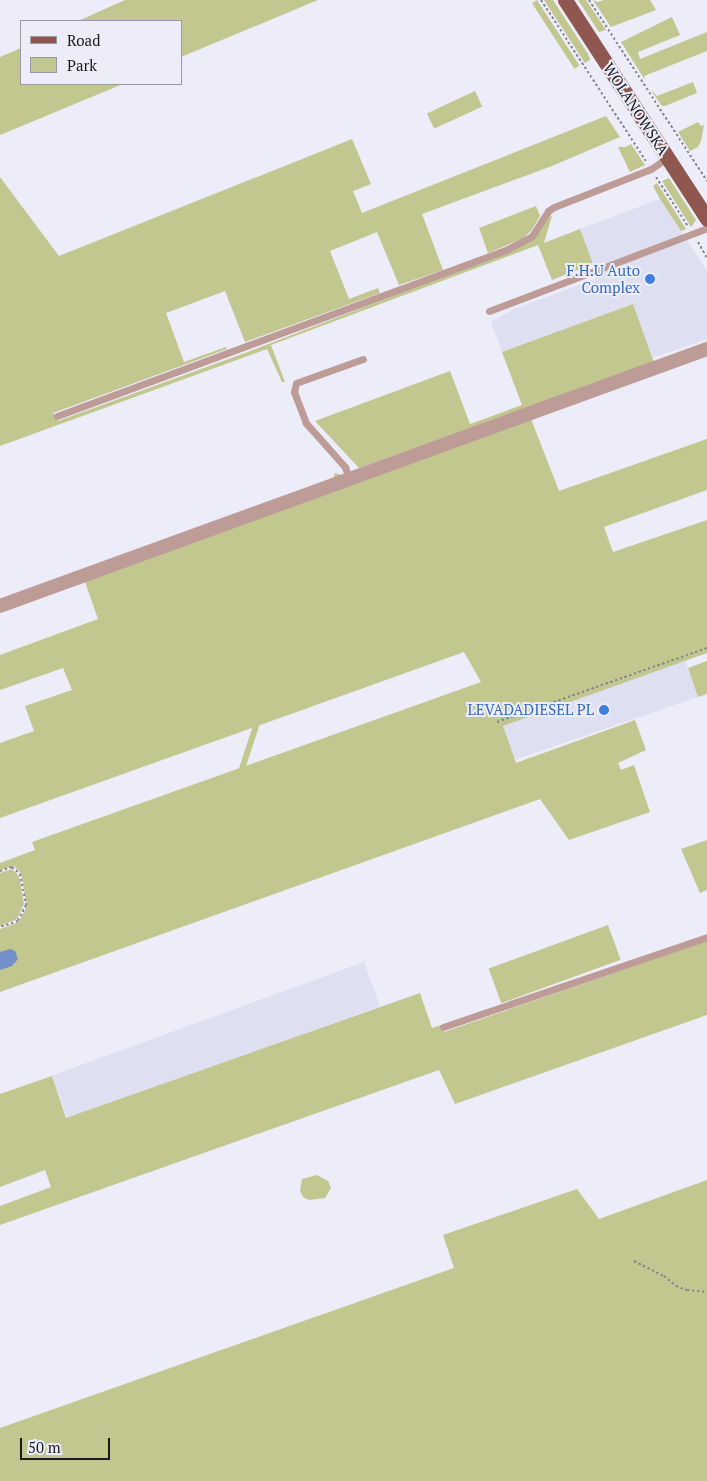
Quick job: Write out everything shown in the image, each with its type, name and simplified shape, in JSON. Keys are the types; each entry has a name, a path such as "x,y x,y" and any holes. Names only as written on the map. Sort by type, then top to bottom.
{"main road":[{"name":"WOLANOWSKA","path":"565,0 707,219"}],"street":[{"path":"0,606 707,349"}],"lane":[{"path":"57,416 508,249 532,236 548,211 554,207 651,169 667,158"},
{"path":"489,311 707,228"},
{"path":"349,478 345,467 306,424 294,392 296,383 363,359"},
{"path":"444,1028 707,937"}],"path":[{"path":"541,0 707,258"},
{"path":"589,0 707,181"},
{"path":"497,722 707,648"},
{"path":"0,872 12,868 20,874 26,905 18,921 0,928"},
{"path":"634,1261 664,1276 676,1286 707,1292"}],"shaded area":[{"name":"F.H.U Auto Complex","path":"660,199 707,271 707,339 652,358 633,304 502,352 491,322 512,310 597,278 580,229"},
{"name":"LEVADADIESEL PL","path":"685,660 698,697 513,760 501,723"},
{"path":"364,962 380,1006 68,1120 52,1076"}],"green space":[{"path":"125,0 318,0 182,57 182,20 80,20"},
{"path":"537,0 579,65 574,69 532,3"},
{"path":"544,0 553,0 590,60 585,63"},
{"path":"578,0 586,0 606,30 599,32"},
{"path":"593,0 598,2 604,0 650,0 656,10 611,27"},
{"path":"672,17 680,35 638,52 640,59 707,32 707,51 644,76 645,80 621,42"},
{"path":"20,48 20,85 121,85 0,135 0,57"},
{"path":"693,82 697,93 665,106 662,106 650,89 657,96"},
{"path":"475,91 482,106 434,129 427,113"},
{"path":"606,116 620,137 552,166 422,214 443,270 399,285 377,232 330,251 349,299 378,288 380,293 245,342 225,291 166,313 184,362 226,347 227,349 53,413 58,421 245,353 520,247 536,236 549,217 552,216 544,243 580,229 593,264 552,280 538,245 271,345 285,382 282,382 267,349 0,446 0,177 59,256 352,139 371,184 353,191 362,213"},
{"path":"698,122 701,126 704,125 701,141 698,147 690,151 678,132"},
{"path":"631,144 645,165 630,172 618,147 626,147"},
{"path":"669,178 696,220 691,227 662,181"},
{"path":"657,183 686,229 681,231 660,199 653,186"},
{"path":"536,206 540,216 531,231 522,239 488,253 479,228"},
{"path":"633,304 654,363 359,468 315,421 450,371 470,424 522,405 502,352"},
{"path":"531,419 559,491 707,439 707,490 604,527 613,552 707,520 707,653 503,726 516,763 635,720 646,750 618,763 621,770 634,765 650,812 569,840 540,799 0,992 0,929 19,922 27,906 21,873 14,866 0,870 0,863 35,850 32,842 481,682 464,652 0,818 0,743 34,731 25,706 72,690 63,668 0,690 0,655 98,619 85,582"},
{"path":"335,473 341,475 230,814 225,813"},
{"path":"707,661 707,694 698,697 688,668"},
{"path":"707,840 707,890 700,893 681,849"},
{"path":"12,869 20,880 24,904 17,919 0,926 0,873"},
{"path":"608,925 621,960 501,1003 489,968"},
{"path":"707,941 707,1015 455,1104 439,1070 0,1225 0,1206 51,1187 45,1170 0,1187 0,1094 52,1076 66,1118 420,993 432,1028 441,1025 444,1032"},
{"path":"317,1175 328,1181 331,1188 325,1198 309,1200 303,1197 300,1191 302,1179"},
{"path":"707,1180 707,1481 0,1481 0,1428 454,1268 443,1235 577,1189 599,1219"}],"water":[{"path":"10,949 15,951 18,959 12,966 0,970 0,952"}],"place":[{"name":"F.H.U Auto Complex","path":"650,279"},
{"name":"LEVADADIESEL PL","path":"604,710"}]}
